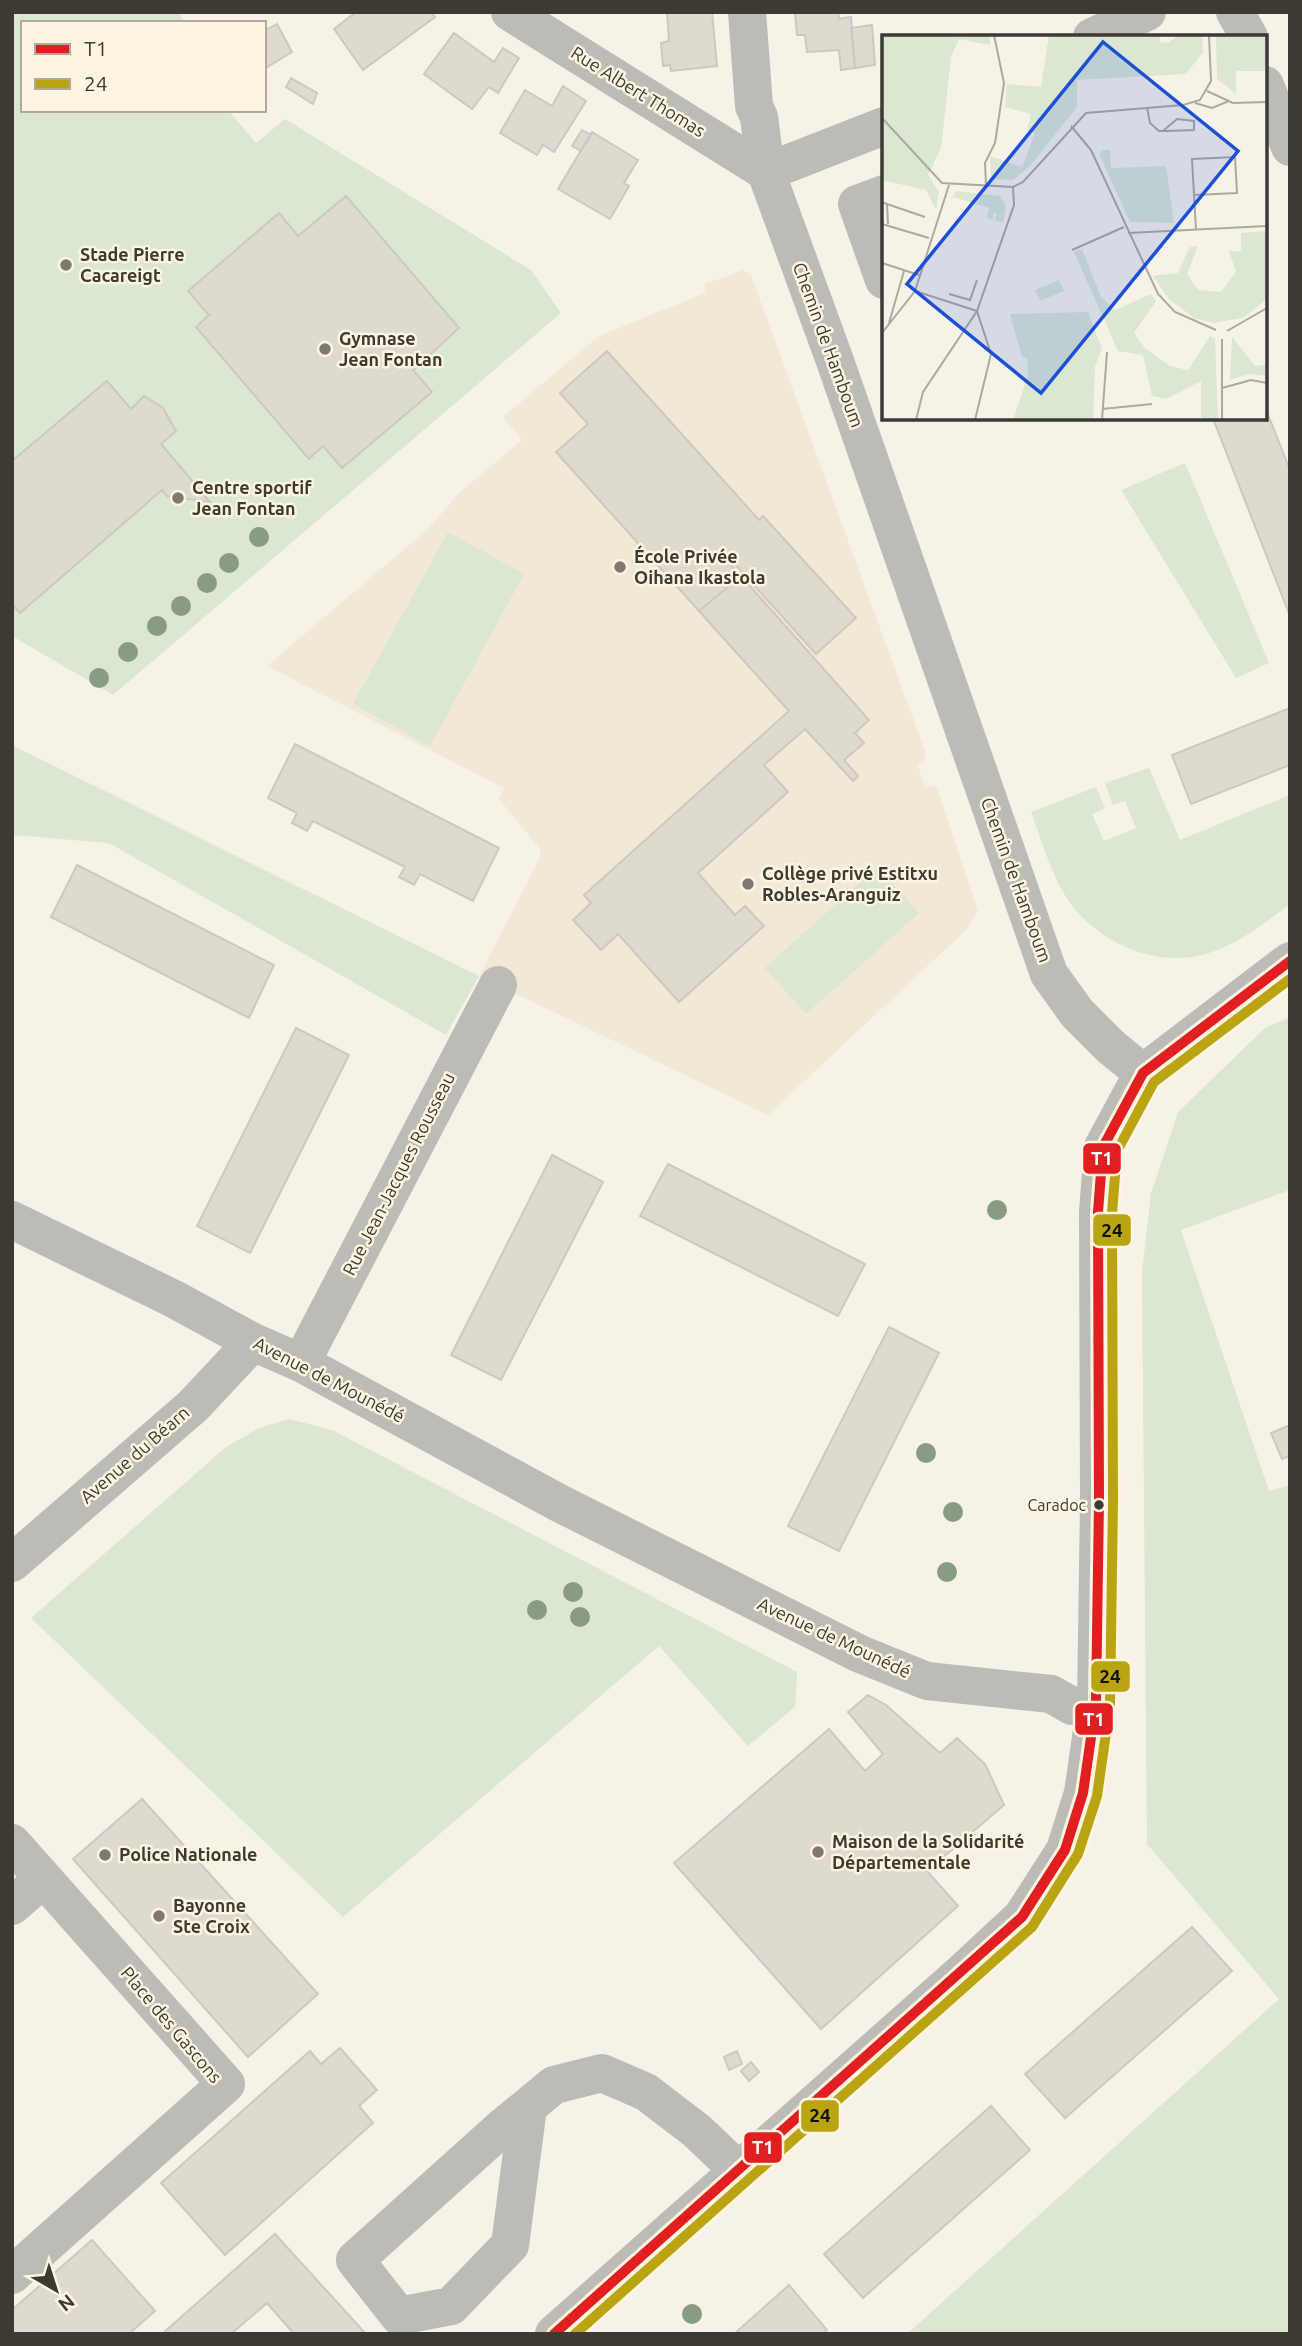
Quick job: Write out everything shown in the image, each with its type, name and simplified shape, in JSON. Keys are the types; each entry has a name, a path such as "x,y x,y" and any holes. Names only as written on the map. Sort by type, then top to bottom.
{"street":[{"name":"Rue Albert Thomas","path":"510,12 766,172"},
{"name":"Chemin de Hamboum","path":"747,12 754,106 759,117 766,172 835,361 1049,974 1077,1013 1111,1047 1143,1073"},
{"path":"1096,35 1147,12"},
{"path":"1235,12 1248,35"},
{"path":"1277,101 1290,147"},
{"path":"766,172 882,127"},
{"path":"882,195 857,204 882,274"},
{"path":"554,2334 964,1971 1021,1917 1065,1850 1083,1793 1096,1703 1100,1502 1098,1212 1103,1147 1143,1073 1290,961"},
{"name":"Rue Jean-Jacques Rousseau","path":"301,1363 498,985"},
{"name":"Avenue de Mounédé","path":"12,1220 174,1298 253,1342 301,1363 559,1503 860,1654 927,1681 1051,1694 1073,1706 1096,1703"},
{"name":"Avenue du Béarn","path":"12,1563 193,1406 253,1342"},
{"name":"Place des Gascons","path":"12,1843 226,2084 12,2274"},
{"path":"12,1906 43,1878"},
{"path":"528,2107 510,2245 451,2306 399,2316 355,2260 528,2107 554,2085 602,2073 646,2092 697,2131 738,2171"}],"shaded area":[{"path":"743,270 751,275 925,751 924,761 918,766 925,787 933,785 937,788 978,911 965,931 768,1115 479,976 540,858 540,849 499,799 504,788 267,666 428,529 460,492 522,440 503,417 599,336 705,293 705,284"}],"green space":[{"name":"Centre sportif Jean Fontan","path":"12,12 179,12 182,21 21,21 21,112 230,112 256,143 285,119 531,270 561,313 113,695 12,636"},
{"path":"1185,463 1269,663 1236,678 1121,490"},
{"path":"448,532 524,574 430,746 353,704"},
{"path":"12,745 479,976 446,1035 109,843 12,835"},
{"path":"1149,768 1180,840 1290,795 1290,904 1233,943 1192,957 1171,958 1130,949 1111,940 1078,913 1055,877 1031,812 1096,787 1105,808 1092,814 1104,841 1136,828 1125,801 1113,805 1105,783"},
{"path":"877,867 919,913 806,1014 765,968"},
{"path":"1290,1017 1290,1190 1181,1230 1269,1491 1290,1485 1290,2334 907,2334 1279,1999 1147,1844 1142,1273 1151,1193 1178,1112 1265,1028"},
{"path":"289,1419 332,1430 797,1672 795,1707 748,1746 659,1646 343,1917 31,1618 226,1447 259,1428"}],"building":[{"path":"356,12 431,12 435,17 363,70 334,29"},
{"path":"667,12 712,12 717,66 671,71 670,65 663,66 661,43 669,41"},
{"path":"795,12 838,12 839,19 851,17 855,68 841,70 839,50 807,52 805,35 797,35"},
{"path":"277,24 292,52 266,68 266,30"},
{"path":"872,25 875,65 855,68 851,28"},
{"path":"454,33 494,62 503,48 519,58 498,93 489,87 472,109 424,74"},
{"path":"291,78 317,93 313,104 286,87"},
{"path":"563,86 586,101 554,152 543,145 537,155 500,133 525,90 552,106"},
{"path":"582,130 591,135 581,151 572,146"},
{"path":"592,132 638,160 624,183 629,186 610,219 558,189"},
{"name":"Gymnase Jean Fontan","path":"346,196 459,328 413,370 432,392 342,468 323,446 309,459 196,327 209,315 188,291 279,213 298,236"},
{"path":"607,351 759,520 763,516 856,618 816,654 723,551 721,554 741,576 699,611 556,452 588,424 560,393"},
{"path":"107,381 131,409 144,396 163,408 176,431 161,444 210,502 167,496 162,490 20,613 12,604 12,461"},
{"path":"1267,412 1290,470 1290,616 1214,421 1267,420"},
{"path":"741,576 869,720 855,733 864,743 844,760 858,776 853,781 805,729 764,765 788,792 698,873 735,915 745,906 764,926 679,1002 618,934 601,950 573,920 591,903 584,895 789,711 699,611"},
{"path":"1290,708 1290,765 1191,804 1172,755"},
{"path":"295,744 499,848 473,901 420,874 414,885 399,877 405,867 313,821 307,831 292,823 297,813 268,798"},
{"path":"77,865 274,965 249,1018 51,917"},
{"path":"296,1028 349,1055 250,1253 197,1226"},
{"path":"552,1155 603,1182 501,1380 451,1355"},
{"path":"668,1164 865,1264 838,1316 640,1216"},
{"path":"889,1327 939,1353 839,1551 788,1526"},
{"path":"1290,1425 1290,1456 1282,1459 1271,1433"},
{"name":"Maison de la Solidarité Départementale","path":"868,1695 886,1705 940,1753 957,1738 985,1764 1004,1805 927,1871 958,1906 821,2029 674,1863 829,1729 865,1771 883,1754 848,1712"},
{"path":"142,1799 318,1994 248,2057 73,1859"},
{"path":"1192,1927 1232,1971 1065,2118 1025,2074"},
{"path":"340,2048 377,2090 359,2106 373,2123 225,2255 161,2183 310,2051 321,2064"},
{"path":"737,2051 742,2064 729,2070 724,2057"},
{"path":"751,2062 759,2072 749,2081 741,2071"},
{"path":"991,2106 1030,2150 863,2298 824,2254"},
{"path":"275,2234 366,2334 294,2334 267,2303 231,2334 162,2334"},
{"path":"92,2240 155,2311 129,2334 12,2334 12,2310"},
{"path":"789,2285 827,2330 822,2334 734,2334"}],"transit line":[{"name":"T1","path":"554,2334 1022,1917 1065,1850 1083,1793 1096,1703 1099,1501 1098,1212 1103,1147 1143,1073 1290,961"},
{"name":"24","path":"575,2334 1032,1927 1078,1854 1097,1796 1110,1705 1113,1501 1112,1213 1117,1151 1154,1082 1290,979"}],"place":[{"name":"Stade Pierre Cacareigt","path":"66,265"},
{"name":"Gymnase Jean Fontan","path":"325,349"},
{"name":"Centre sportif Jean Fontan","path":"178,498"},
{"name":"École Privée Oihana Ikastola","path":"620,567"},
{"name":"Collège privé Estitxu Robles-Aranguiz","path":"748,884"},
{"name":"Caradoc","path":"1099,1505"},
{"name":"Maison de la Solidarité Départementale","path":"818,1852"},
{"name":"Police Nationale","path":"105,1855"},
{"name":"Bayonne Ste Croix","path":"159,1916"}]}
